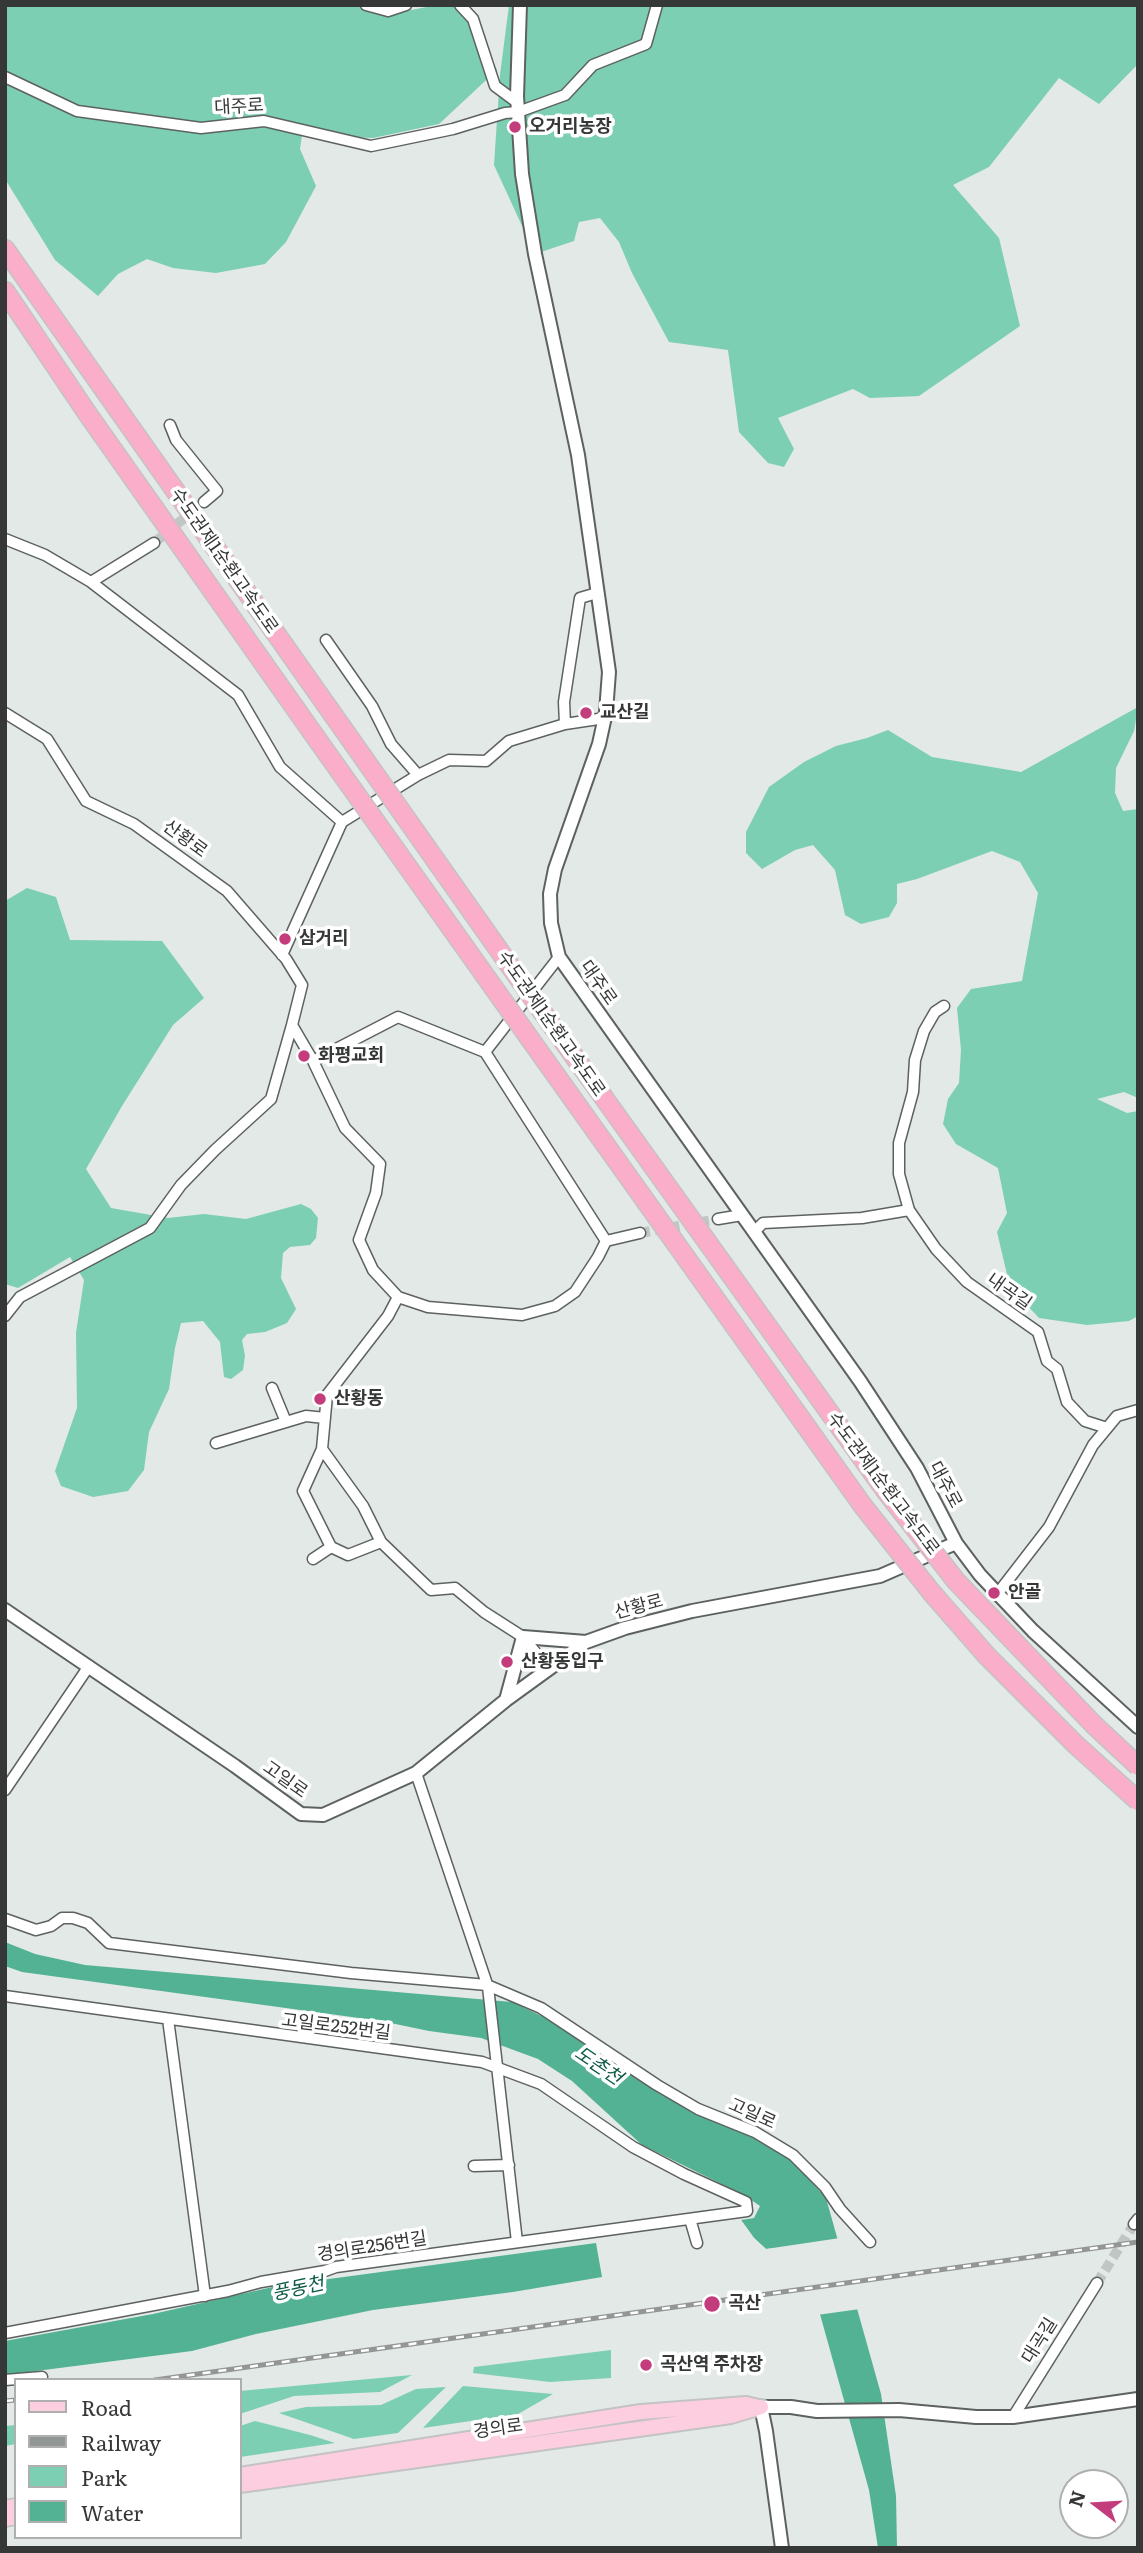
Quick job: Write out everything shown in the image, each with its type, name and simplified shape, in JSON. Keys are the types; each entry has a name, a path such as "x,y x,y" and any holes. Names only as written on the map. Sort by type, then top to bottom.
{"highway":[{"name":"수도권제1순환고속도로","path":"5,249 551,1024 885,1490 956,1581 1094,1725 1138,1766"},
{"name":"수도권제1순환고속도로","path":"5,291 95,424 319,742 863,1506 932,1593 987,1656 1075,1744 1138,1801"}],"main road":[{"name":"경의로","path":"242,2475 641,2412 746,2403 761,2407"},
{"name":"경의로","path":"242,2485 719,2418 748,2413 761,2407"}],"street":[{"path":"366,5 388,11 406,5"},
{"path":"460,5 473,19 495,86 518,107"},
{"name":"대주로","path":"520,5 518,107 524,188 535,254 578,455 609,672 605,718 599,744 555,869 550,894 551,923 559,957 860,1381 917,1468 956,1543 1033,1631 1138,1727"},
{"name":"대주로","path":"5,77 76,111 201,128 264,121 371,146 453,129 518,107 565,96 593,65 646,44 657,5"},
{"path":"170,425 176,440 217,491 204,502"},
{"path":"5,539 45,555 91,582 238,695 280,767 342,822"},
{"path":"91,582 153,543"},
{"path":"565,724 564,702 580,598 597,593"},
{"path":"326,640 372,706 391,744 418,775"},
{"name":"산황로","path":"5,713 47,739 86,801 134,824 227,891 282,955 302,985 271,1099 181,1185 150,1228 20,1297 5,1316"},
{"path":"282,955 342,822 418,775 449,760 486,761 509,741 565,724 605,718"},
{"path":"485,1052 559,957"},
{"path":"754,1232 763,1223 862,1218 909,1210 899,1174 900,1143 914,1092 915,1060 924,1031 935,1012 944,1006"},
{"path":"313,1061 398,1017 485,1052 606,1241"},
{"path":"292,1025 313,1061 345,1128 380,1164 376,1193 359,1240 373,1270 398,1297 428,1307 522,1315 555,1306 575,1292 606,1241"},
{"name":"내곡길","path":"909,1210 936,1249 967,1282 1038,1332 1047,1361 1057,1369 1067,1402 1085,1421 1107,1428"},
{"path":"718,1219 742,1215"},
{"path":"606,1241 640,1233"},
{"path":"381,1542 348,1555 331,1547 303,1491 322,1449 327,1395 388,1316 398,1297"},
{"path":"272,1388 286,1422"},
{"path":"998,1594 1049,1527 1093,1445 1117,1416 1138,1410"},
{"path":"216,1443 306,1416 325,1418"},
{"path":"322,1449 363,1506 381,1542 431,1590 455,1588 484,1612 523,1637 549,1669"},
{"name":"산황로","path":"549,1669 586,1642 625,1628 692,1611 880,1576 956,1543"},
{"path":"313,1559 331,1547"},
{"name":"고일로","path":"5,1610 301,1814 323,1815 416,1773 549,1669"},
{"path":"523,1637 586,1642"},
{"path":"506,1700 523,1637"},
{"path":"5,1790 89,1666"},
{"path":"416,1773 487,1986 517,2242"},
{"name":"고일로","path":"5,1919 36,1930 51,1926 62,1918 73,1918 88,1923 109,1943 351,1973 487,1986 541,2008 679,2099 755,2132 793,2155 825,2187 870,2242"},
{"name":"고일로252번길","path":"5,1996 498,2066 541,2084 632,2147 746,2202 747,2211"},
{"path":"168,2020 205,2296"},
{"path":"474,2166 509,2165"},
{"name":"경의로256번길","path":"5,2333 205,2296 336,2267 747,2211"},
{"path":"690,2218 697,2243"},
{"name":"대곡길","path":"1013,2417 1097,2283"},
{"path":"29,2378 41,2377"},
{"path":"782,2548 761,2407 900,2410 976,2417 1013,2417 1138,2399"}],"green space":[{"path":"5,5 383,5 401,12 437,5 459,5 497,70 439,124 373,138 302,135 300,149 316,186 286,242 265,264 216,273 173,268 147,259 118,274 98,296 55,260 5,179"},
{"path":"509,5 1138,5 1138,64 1099,104 1059,78 989,167 953,185 999,238 1020,326 919,396 870,398 853,389 778,418 794,449 784,467 768,463 739,432 728,350 669,342 632,273 619,242 600,218 579,222 574,241 535,254 494,165 500,75"},
{"path":"1138,707 1134,731 1116,768 1115,793 1123,811 1138,809 1138,1098 1124,1092 1097,1099 1127,1113 1138,1111 1138,1316 1129,1321 1087,1325 1039,1318 1010,1287 997,1232 1007,1213 998,1168 956,1144 943,1124 948,1099 959,1083 961,1050 957,1008 971,989 1022,981 1038,893 1020,862 992,851 897,884 897,903 889,917 861,924 845,915 835,870 813,845 795,850 762,869 746,853 746,832 769,787 804,762 836,746 888,730 932,757 1021,772"},
{"path":"27,888 56,897 70,940 162,941 204,998 173,1025 86,1169 111,1208 168,1218 204,1214 246,1219 301,1204 311,1209 318,1218 316,1238 310,1245 290,1247 283,1253 281,1278 296,1309 287,1323 265,1332 247,1334 242,1340 245,1356 243,1370 231,1379 224,1377 220,1342 203,1321 181,1323 169,1389 149,1432 144,1470 128,1491 93,1497 61,1486 55,1471 77,1408 76,1333 84,1280 70,1257 18,1288 5,1284 5,901"},
{"path":"611,2350 611,2378 550,2382 473,2373 474,2367"},
{"path":"412,2375 380,2392 294,2396 242,2413 242,2391"},
{"path":"463,2386 553,2394 518,2414 423,2428"},
{"path":"446,2387 398,2433 354,2439 279,2413 306,2407 381,2405 416,2389"},
{"path":"255,2421 335,2443 242,2457 242,2425"},
{"path":"14,2425 14,2444 5,2446 5,2426"}],"water":[{"name":"도촌천","path":"5,1942 35,1954 85,1965 512,2002 552,2021 639,2079 698,2113 763,2141 789,2156 826,2198 881,2394 896,2496 897,2548 878,2548 869,2490 801,2246 766,2249 741,2220 754,2218 760,2206 744,2195 642,2145 572,2081 538,2059 481,2038 381,2021 22,1972 5,1966"},
{"name":"풍동천","path":"596,2243 602,2277 513,2292 373,2310 256,2334 192,2351 5,2375 5,2341 153,2314 277,2286"}],"pier":[{"path":"741,2220 766,2249 840,2238 860,2309 817,2315 799,2250 764,2252 751,2240 738,2221"}],"tunnel":[{"path":"154,543 204,502"},
{"path":"640,1233 718,1219"},
{"path":"1097,2283 1134,2224"}],"railway":[{"path":"169,2378 1138,2242"},
{"path":"5,2401 14,2400"}],"place":[{"name":"오거리농장","path":"515,127"},
{"name":"교산길","path":"586,713"},
{"name":"삼거리","path":"285,939"},
{"name":"화평교회","path":"304,1056"},
{"name":"산황동","path":"320,1399"},
{"name":"안골","path":"994,1593"},
{"name":"산황동입구","path":"507,1662"},
{"name":"곡산","path":"712,2304"},
{"name":"곡산역 주차장","path":"646,2365"}]}
